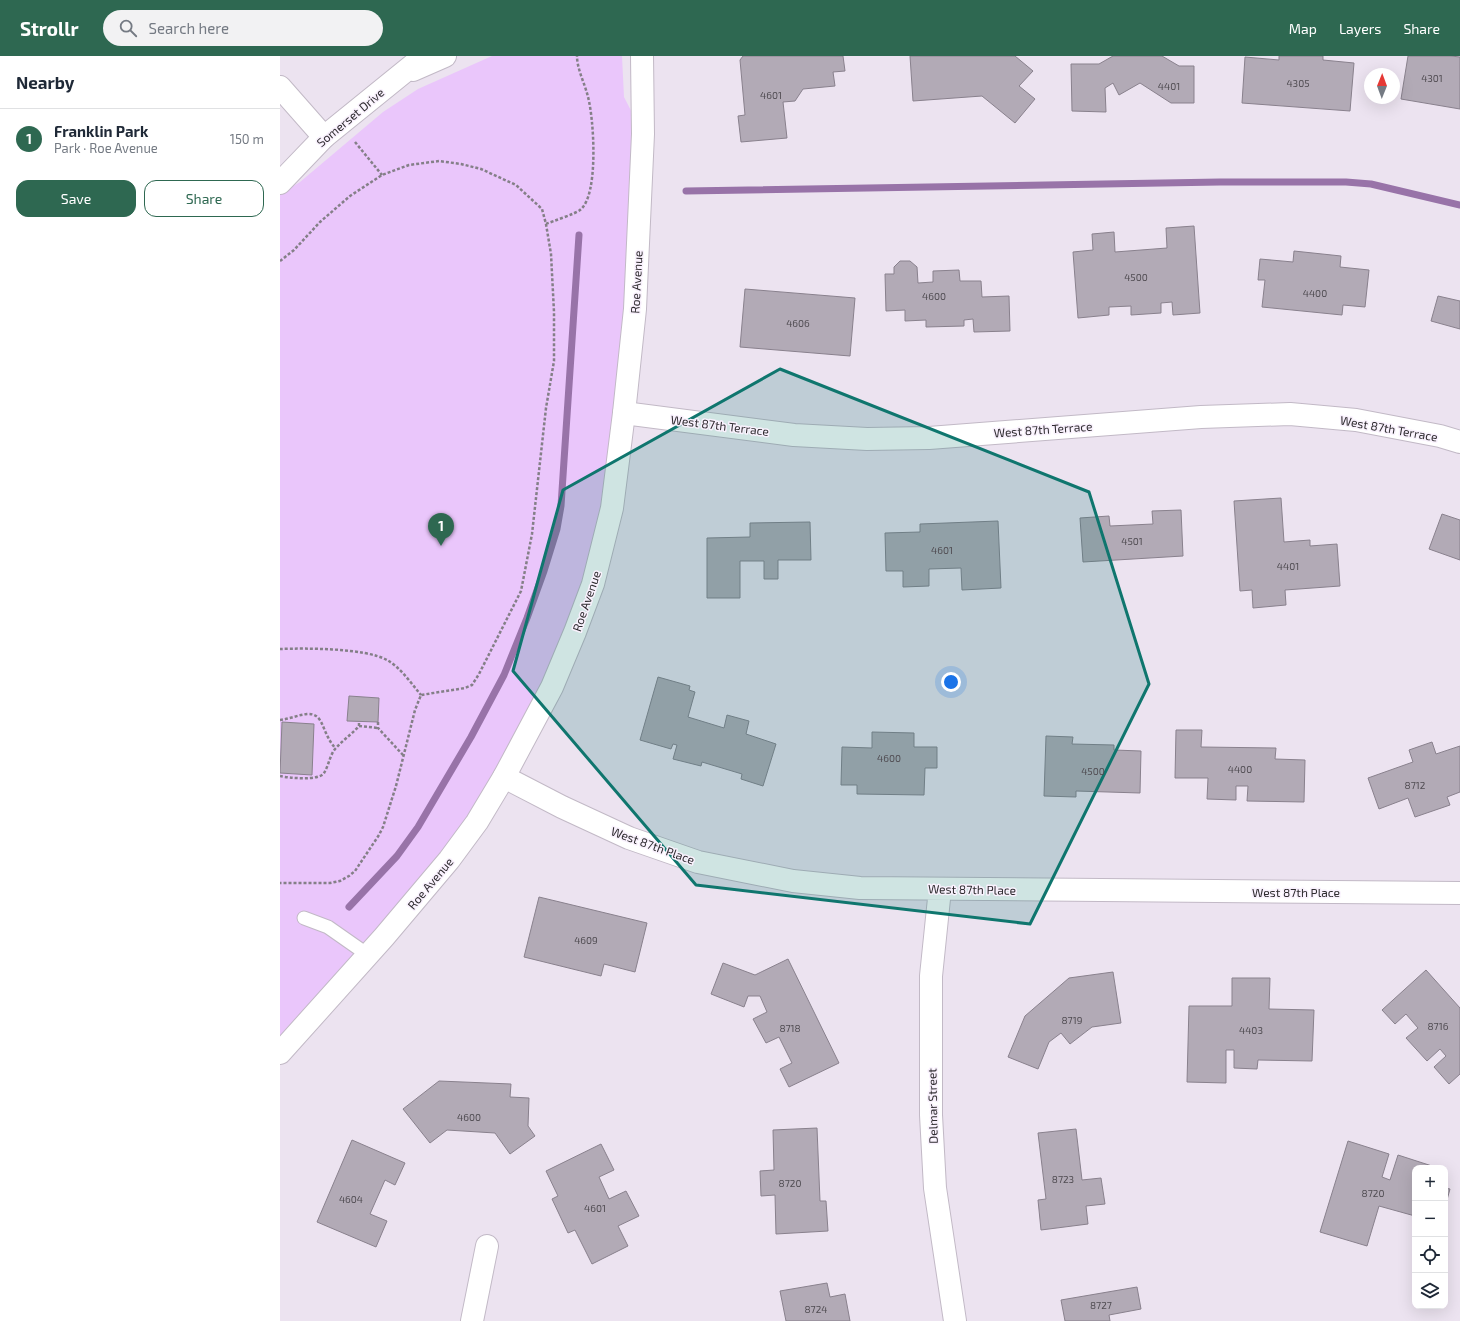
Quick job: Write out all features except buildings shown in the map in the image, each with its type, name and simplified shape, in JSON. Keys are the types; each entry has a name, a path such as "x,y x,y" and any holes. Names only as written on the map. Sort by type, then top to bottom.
{"street":[{"name":"Somerset Drive","path":"280,182 324,138 424,56"},
{"path":"400,75 445,56"},
{"name":"Roe Avenue","path":"280,1053 368,955 449,860 478,822 552,687 593,584 612,508 624,413 636,285 643,134 642,56"},
{"path":"280,87 324,138"},
{"name":"West 87th Terrace","path":"624,413 794,435 867,439 929,438 1201,417 1290,414 1356,420 1440,436 1460,442"},
{"name":"West 87th Place","path":"504,777 562,807 629,838 698,862 792,881 860,888 1460,893"},
{"name":"Delmar Street","path":"940,889 931,976 931,1115 935,1188 955,1321"},
{"path":"472,1321 487,1246"}],"lane":[{"path":"304,918 328,927 368,955"}],"path":[{"path":"546,224 580,210 588,200 592,181 593,126 589,98 577,56"},
{"path":"355,142 382,175"},
{"path":"280,261 294,250 320,222 350,196 382,175 409,165 439,161 481,169 516,185 542,210 551,254 554,312 554,361 546,408 532,534 521,591 483,668 472,684 456,690 421,695"},
{"path":"280,649 310,649 374,655 387,660 396,666 421,695"},
{"path":"280,883 330,883 340,881 355,871 383,827 396,786 414,710 421,695"},
{"path":"280,720 309,714 317,717 322,724 329,741 335,748"},
{"path":"280,776 311,778 319,777 324,774 335,748 350,736 359,726 359,721"},
{"path":"378,722 378,728"},
{"path":"359,726 378,728 403,755"}],"highlighted area":[{"path":"780,369 1089,492 1149,684 1030,924 696,885 513,671 563,490"}],"shaded area":[{"path":"492,56 622,56 624,97 643,134 635,309 593,584 504,777 280,1053 280,194 300,182 383,112 418,89"}],"waterway":[{"path":"686,191 1220,182 1346,182 1371,184 1460,205"},
{"path":"349,907 397,856 418,827 471,737 504,675 544,571 557,529 561,506 579,235"}],"place":[{"name":"Franklin Park","path":"441,546"}]}
